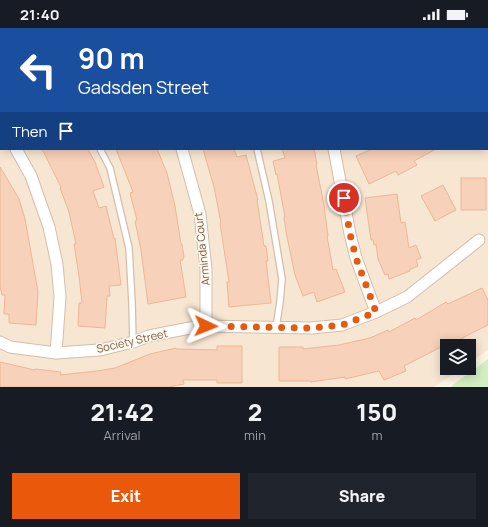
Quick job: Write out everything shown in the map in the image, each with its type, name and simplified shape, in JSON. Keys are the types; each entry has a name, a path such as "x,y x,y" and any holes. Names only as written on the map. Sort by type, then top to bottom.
{"street":[{"path":"17,150 31,176 49,227 57,264 60,297 56,353"},
{"name":"Arminda Court","path":"182,150 200,214 206,269 206,326"},
{"path":"334,150 356,258 376,312"},
{"name":"Society Street","path":"0,342 10,347 56,353 100,350 133,342 149,336 206,326 311,328 342,325 376,312 407,296 479,240"}],"lane":[{"path":"101,150 110,168 129,248 133,342"},
{"path":"256,150 270,201 282,278 276,328"}],"shaded area":[{"path":"0,150 488,150 488,350 476,358 476,339 440,339 440,375 452,375 434,387 0,387"}],"green space":[{"path":"488,359 488,387 451,387 466,375 476,375 476,368"}],"building":[{"path":"42,150 89,150 96,164 104,187 93,191 99,208 106,206 114,239 115,238 121,285 109,286 110,296 107,296 105,328 78,326 79,303 82,303 74,244 76,244 69,212 60,188 61,187"},
{"path":"116,150 157,150 167,173 175,206 184,257 183,260 180,260 186,297 148,304 141,250 135,221 137,220 130,193 133,192"},
{"path":"203,150 234,150 237,157 246,155 258,200 264,246 266,246 268,261 266,261 271,303 229,307 227,282 229,282 221,223 214,187"},
{"path":"282,150 314,150 333,270 336,269 345,292 317,302 314,292 303,296 295,275 286,232 285,217 277,174 276,175 273,161 285,158"},
{"path":"370,150 434,150 414,161 417,165 398,175 396,171 369,184 356,156"},
{"path":"0,167 19,199 25,219 38,292 36,325 9,323 9,314 4,314 5,295 2,295 0,286"},
{"path":"461,178 486,178 486,210 461,210"},
{"path":"443,185 456,210 435,221 421,196"},
{"path":"397,194 401,223 405,222 409,248 416,245 421,258 416,260 418,266 409,270 410,271 389,279 388,274 385,275 378,259 376,244 374,245 373,240 371,240 365,198"},
{"path":"482,288 488,300 488,325 461,339 440,339 440,348 404,366 406,371 384,380 379,371 345,379 345,377 311,382 279,381 279,347 303,347 303,349 339,345 370,338 388,330 389,332 415,318 416,320 446,302 448,304"},
{"path":"217,346 242,346 242,383 217,383 217,380 183,380 184,384 169,387 0,387 0,362 35,370 61,372 60,375 115,368 150,354 176,348 217,350"}],"route":[{"path":"206,326 311,328 342,325 376,312 356,258 344,198"}]}
